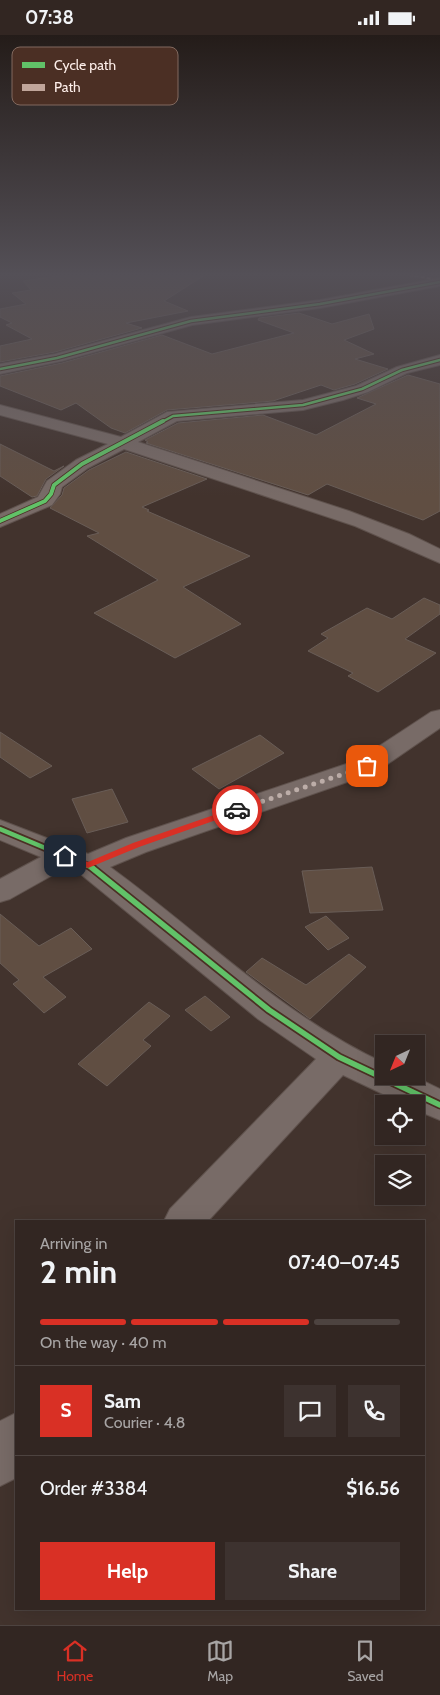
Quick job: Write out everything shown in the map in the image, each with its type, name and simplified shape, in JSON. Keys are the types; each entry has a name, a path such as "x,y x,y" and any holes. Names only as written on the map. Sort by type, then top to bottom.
{"street":[{"path":"0,369 57,358 96,347"},
{"path":"0,521 45,501 51,494 54,485 82,464 164,419 181,414 275,408 312,403 362,389 402,370 440,360"},
{"path":"0,410 123,442 380,528 440,557"},
{"path":"0,892 76,861 136,845 367,766 440,717"},
{"path":"0,829 76,861 119,888 269,1010 339,1057 440,1105"},
{"path":"184,1220 339,1057"},
{"path":"0,1464 15,1437"}],"building":[{"path":"0,347 72,347 55,352 0,362"},
{"path":"118,347 194,347 212,354 239,347 359,347 374,354 355,359 388,369 355,384 334,390 321,385 273,401 167,410 125,433 111,428 76,403 61,410 0,386 0,376 62,363"},
{"path":"408,375 440,384 440,511 423,520 327,484 308,495 146,443 148,442 145,440 178,423 263,415 316,435 376,404 357,398"},
{"path":"0,444 54,471 64,466 46,479 37,496 32,497 0,476"},
{"path":"126,452 207,479 142,507 149,510 147,511 250,556 183,587 241,624 175,658 94,613 158,580 87,536 99,533 50,508 62,495 64,488 89,470"},
{"path":"424,598 440,605 440,614 405,639 436,653 378,692 348,676 353,673 308,651 328,638 321,634 367,608 392,619"},
{"path":"0,732 52,766 30,778 0,757"},
{"path":"260,735 284,753 219,789 192,769"},
{"path":"112,789 128,822 87,833 72,799"},
{"path":"372,867 383,910 310,913 302,871"},
{"path":"0,914 39,946 71,928 92,949 43,977 66,997 44,1013 13,984 19,980 0,963"},
{"path":"326,916 349,938 328,950 305,927"},
{"path":"349,954 366,967 310,1019 246,972 262,958 306,985"},
{"path":"205,996 230,1017 211,1031 185,1010"},
{"path":"149,1002 170,1016 143,1040 151,1046 107,1086 78,1064"}],"cycle path":[{"path":"0,369 57,358 96,347"},
{"path":"0,521 45,501 51,494 54,485 82,464 173,416 303,405 362,389 402,370 440,360"},
{"path":"0,829 88,865 269,1010 339,1057 440,1105"}],"way so far":[{"path":"237,810 367,766"}],"route":[{"path":"65,856 88,865 136,845 237,810"}]}
